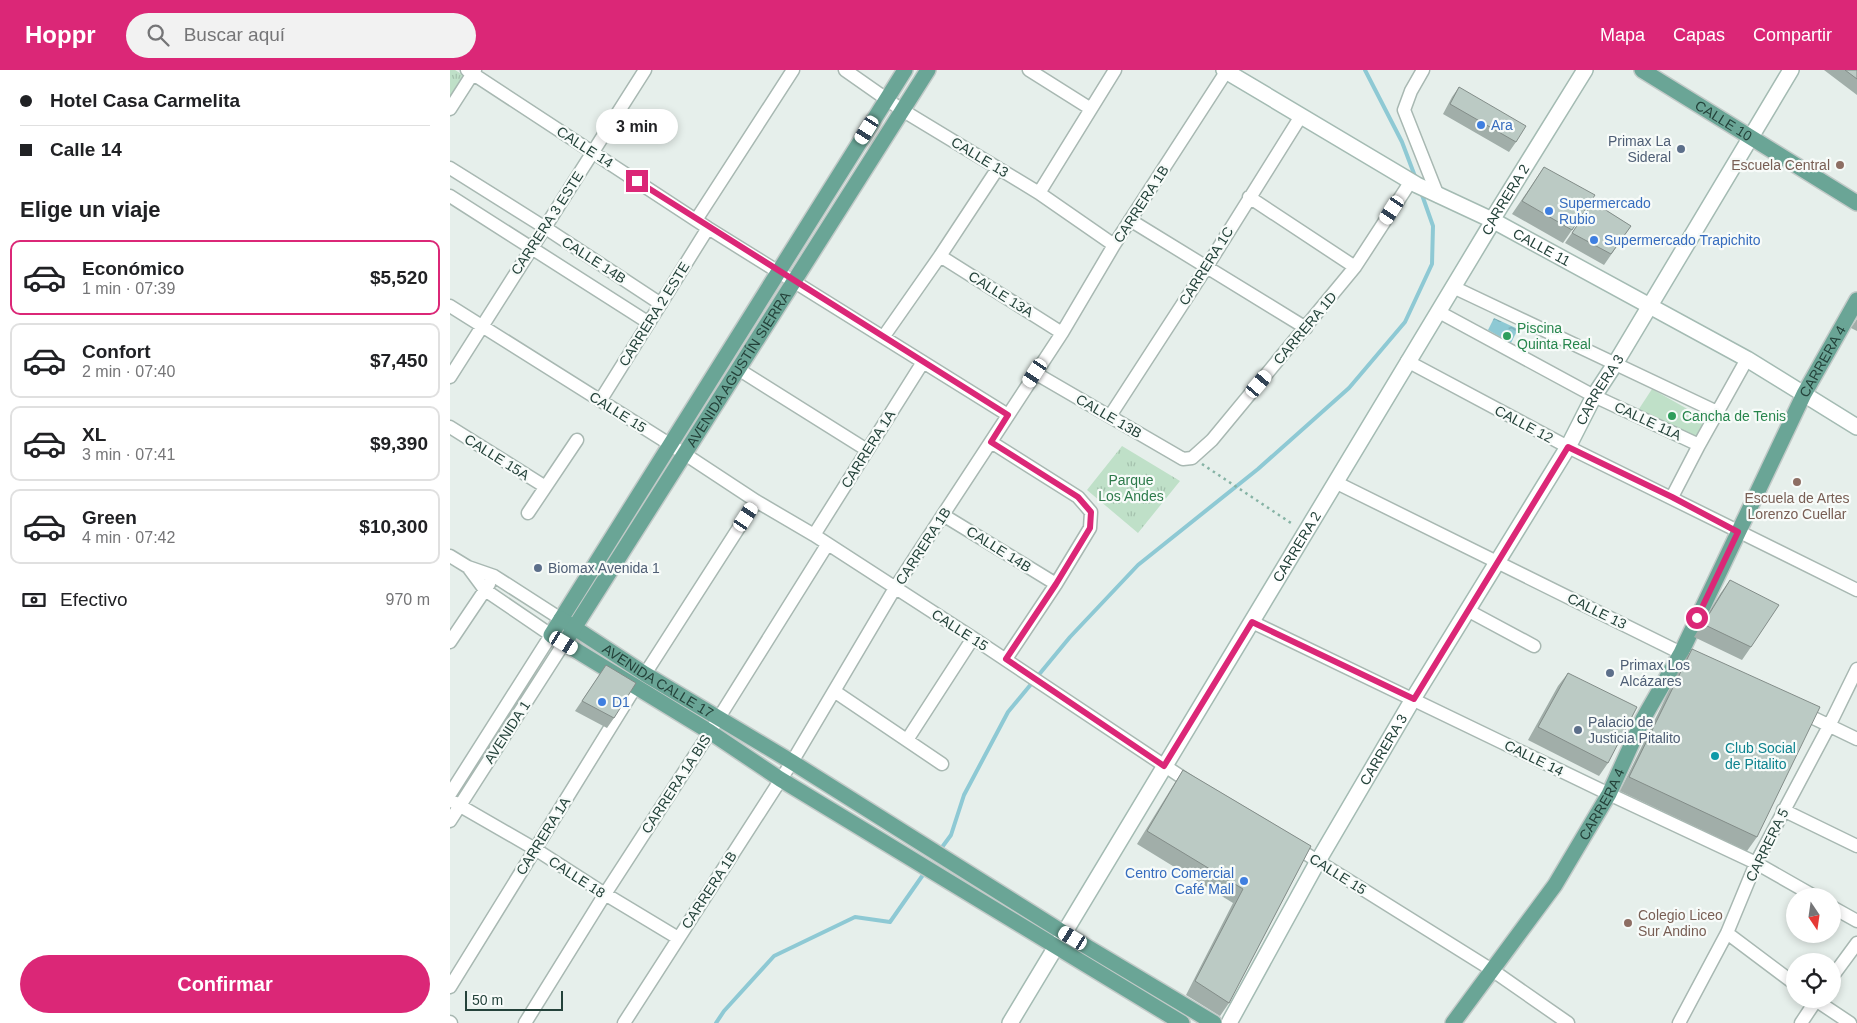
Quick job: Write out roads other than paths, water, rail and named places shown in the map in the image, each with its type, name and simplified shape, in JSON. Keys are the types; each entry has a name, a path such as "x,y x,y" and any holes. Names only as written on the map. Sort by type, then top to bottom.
{"main road":[{"name":"AVENIDA AGUSTÍN SIERRA","path":"558,639 671,445 905,70"},
{"name":"AVENIDA AGUSTÍN SIERRA","path":"567,623 685,454 928,70"},
{"name":"CARRERA 2","path":"1010,1023 1305,532 1337,483 1407,361 1439,312 1492,220 1585,70"},
{"name":"CALLE 10","path":"1642,70 1857,203"},
{"name":"CARRERA 3","path":"1229,1023 1318,861 1467,610 1498,563 1568,447 1594,396 1791,70"},
{"name":"CALLE 11","path":"1225,71 1414,183 1492,220 1747,359 1857,427"},
{"name":"CARRERA 4","path":"1453,1023 1554,885 1609,794 1643,719 1680,652 1804,394 1857,300"},
{"name":"AVENIDA CALLE 17","path":"567,623 710,732 780,779 1182,1023"},
{"name":"AVENIDA CALLE 17","path":"558,639 718,718 792,762 1064,933 1214,1023"}],"street":[{"name":"CARRERA 3 ESTE","path":"450,377 645,70"},
{"path":"696,220 793,70"},
{"name":"CALLE 13","path":"845,70 902,110 1038,193 1114,245"},
{"path":"1029,70 1091,109"},
{"path":"1038,193 1115,70"},
{"path":"1423,70 1411,91 1404,110 1435,194"},
{"name":"CALLE 14","path":"472,71 708,228 1008,415"},
{"path":"450,109 472,71"},
{"name":"CARRERA 1B","path":"624,1023 792,762 895,588 1062,332 1114,245 1225,71"},
{"name":"CARRERA 1C","path":"1110,416 1301,116"},
{"name":"CALLE 14B","path":"450,168 661,304"},
{"path":"884,336 998,168"},
{"name":"CARRERA 1D","path":"1188,458 1212,440 1306,328 1355,267 1414,183"},
{"name":"CALLE 14B","path":"450,196 649,323"},
{"path":"1249,197 1355,267"},
{"path":"1130,220 1306,328"},
{"name":"CARRERA 2 ESTE","path":"600,401 708,228"},
{"name":"CALLE 13A","path":"940,256 1062,332"},
{"path":"1453,287 1717,412"},
{"name":"CALLE 15","path":"450,306 671,445 756,501 814,535 1035,678 1204,792"},
{"name":"CALLE 11A","path":"1439,312 1594,396 1699,445"},
{"path":"1672,497 1747,359"},
{"name":"CALLE 12","path":"1407,361 1568,447 1857,590"},
{"name":"CARRERA 1A","path":"814,535 923,362"},
{"path":"738,369 867,450"},
{"name":"CALLE 13B","path":"1035,373 1188,458"},
{"name":"CALLE 15A","path":"450,427 544,486"},
{"path":"528,513 544,486 577,440"},
{"path":"991,442 1078,497 1091,512 1090,528 1056,584 1006,659"},
{"name":"CALLE 13","path":"1337,483 1698,661"},
{"name":"CARRERA 1A","path":"450,987 641,680 756,501"},
{"name":"CALLE 14B","path":"943,515 1056,584"},
{"name":"CARRERA 1A BIS","path":"524,1023 827,545"},
{"path":"450,556 468,567"},
{"name":"AVENIDA CALLE 17","path":"468,567 494,576 567,623"},
{"name":"AVENIDA CALLE 17","path":"468,567 485,590 558,639"},
{"path":"450,642 494,576"},
{"path":"1467,610 1534,646"},
{"name":"CALLE 14","path":"1252,622 1756,863 1800,888"},
{"path":"907,740 973,638"},
{"name":"AVENIDA 1","path":"450,794 558,639"},
{"name":"AVENIDA 1","path":"450,821 455,803 558,639"},
{"name":"CARRERA 5","path":"1679,1023 1727,933 1756,863 1857,669"},
{"path":"834,691 942,764"},
{"path":"1786,704 1857,739"},
{"name":"CALLE 18","path":"455,803 535,849 604,894 678,938"},
{"path":"1783,810 1857,846"},
{"name":"CALLE 15","path":"1277,836 1492,970 1568,1023"},
{"path":"1841,912 1857,921"},
{"path":"1727,933 1786,977"},
{"path":"1841,965 1857,943"},
{"path":"1801,1023 1810,1008"},
{"path":"1829,1008 1850,1023"}],"water":[{"name":"Piscina Quinta Real","path":"1494,318 1518,329 1511,343 1488,330"}],"waterway":[{"path":"1365,70 1402,142 1416,179"},
{"path":"940,850 951,835 964,795 1008,712 1070,637 1138,565 1258,469 1349,388 1405,322 1432,264 1433,226 1421,192"},
{"path":"716,1023 724,1011 774,956 855,917 890,922 925,872"}],"place":[{"name":"Ara","path":"1481,125"},
{"name":"Primax La Sideral","path":"1681,149"},
{"name":"Escuela Central","path":"1840,165"},
{"name":"Supermercado Rubio","path":"1549,211"},
{"name":"Supermercado Trapichito","path":"1594,240"},
{"name":"Piscina Quinta Real","path":"1507,336"},
{"name":"Cancha de Tenis","path":"1672,416"},
{"name":"Escuela de Artes Lorenzo Cuellar","path":"1797,482"},
{"name":"Biomax Avenida 1","path":"538,568"},
{"name":"Primax Los Alcázares","path":"1610,673"},
{"name":"D1","path":"602,702"},
{"name":"Palacio de Justicia Pitalito","path":"1578,730"},
{"name":"Club Social de Pitalito","path":"1715,756"},
{"name":"Centro Comercial Café Mall","path":"1244,881"},
{"name":"Colegio Liceo Sur Andino","path":"1628,923"}],"park label":[{"name":"Parque Los Andes","path":"1131,488"}]}
